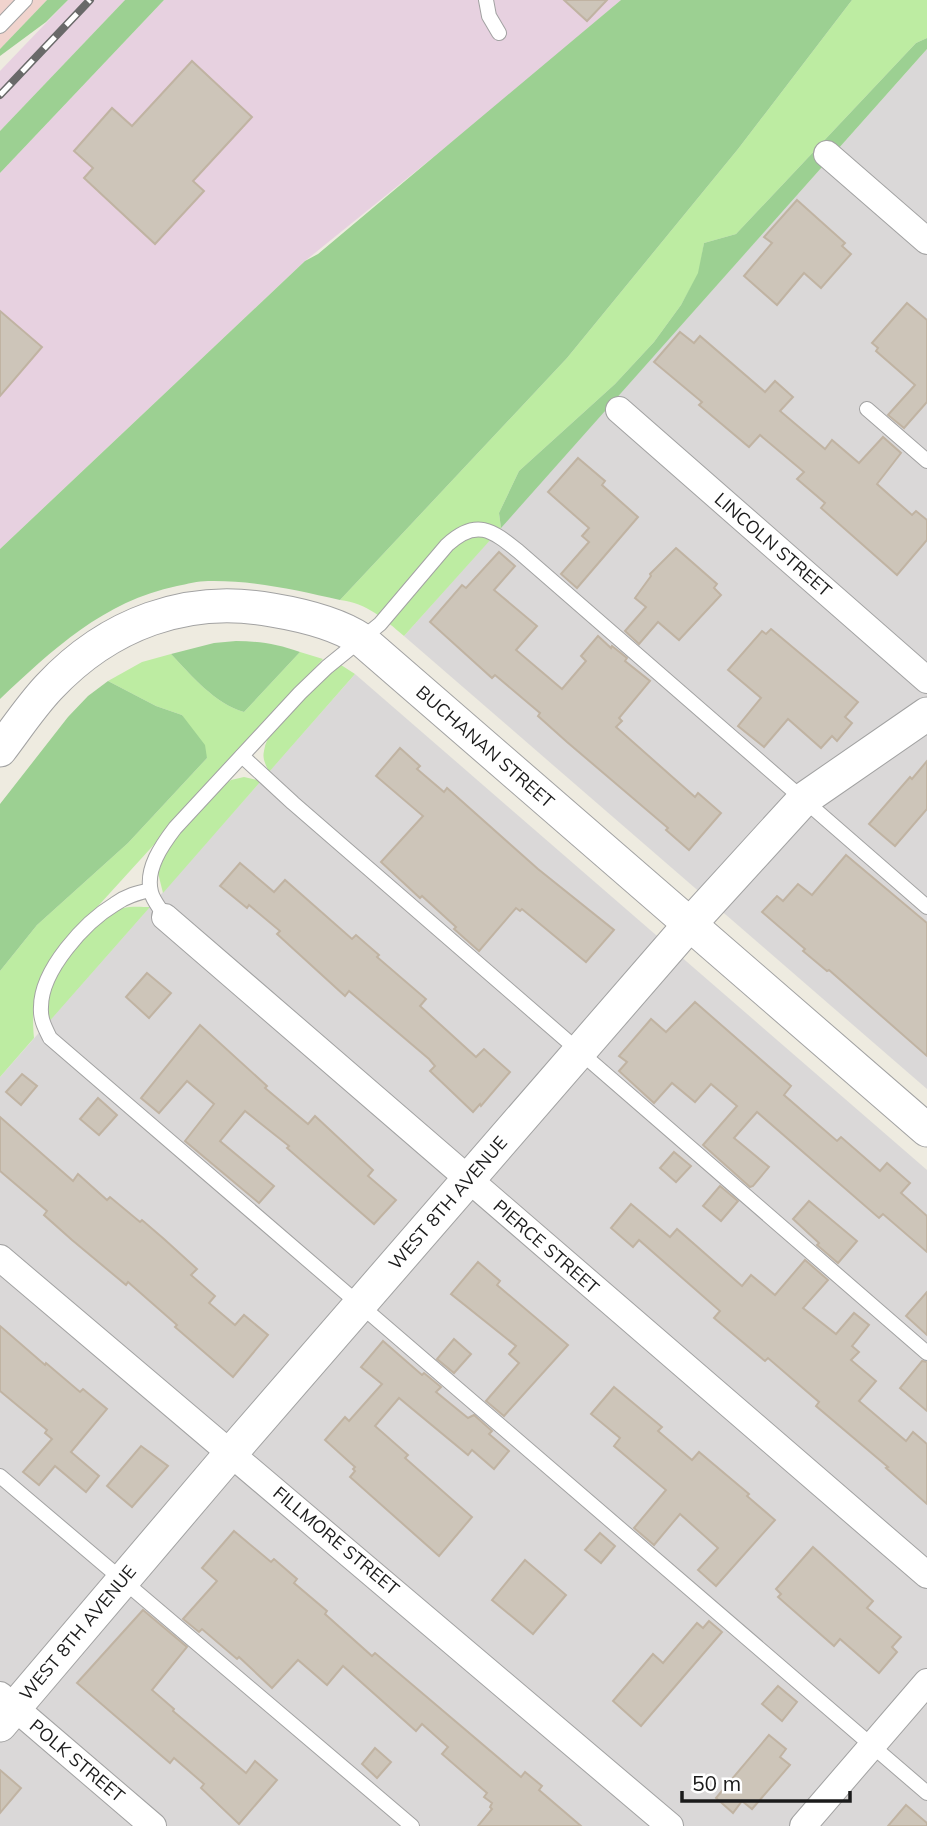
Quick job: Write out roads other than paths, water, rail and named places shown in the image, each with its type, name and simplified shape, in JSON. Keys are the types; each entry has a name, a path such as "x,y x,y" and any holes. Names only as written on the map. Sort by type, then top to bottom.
{"street":[{"path":"827,154 927,241"},
{"name":"LINCOLN STREET","path":"619,410 927,680"},
{"name":"BUCHANAN STREET","path":"0,750 47,689 78,660 113,637 157,617 207,605 240,605 289,613 340,628 362,640 927,1130"},
{"name":"WEST 8TH AVENUE","path":"5,1709 123,1580 467,1179 690,924 804,799 927,714"},
{"name":"PIERCE STREET","path":"166,917 927,1575"},
{"name":"FILLMORE STREET","path":"0,1258 670,1826"},
{"path":"803,1826 927,1682"},
{"name":"POLK STREET","path":"5,1709 153,1826"}],"lane":[{"path":"0,26 25,0"},
{"path":"486,0 489,16 499,33"},
{"path":"867,409 927,461"},
{"path":"166,917 150,890 153,866 159,849 196,804 327,667 380,624 458,535 482,528 496,533 927,906"},
{"path":"242,756 927,1353"},
{"path":"150,890 113,904 75,939 57,962 45,986 40,1009 50,1038 927,1793"},
{"path":"0,1476 412,1826"}],"railway":[{"path":"0,95 90,0"}]}
